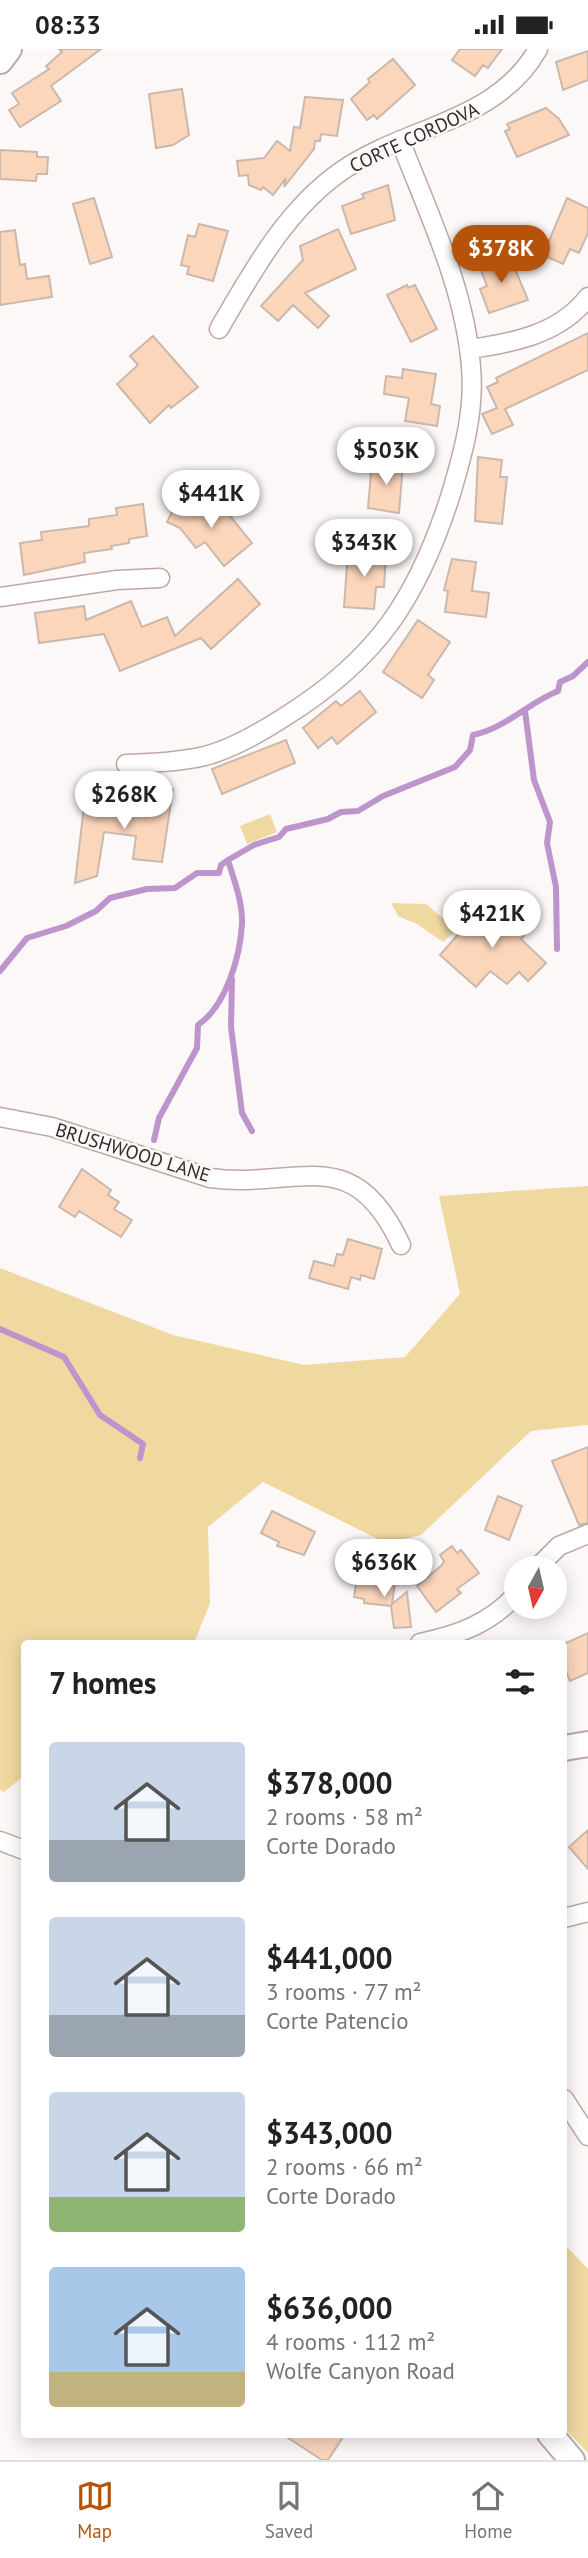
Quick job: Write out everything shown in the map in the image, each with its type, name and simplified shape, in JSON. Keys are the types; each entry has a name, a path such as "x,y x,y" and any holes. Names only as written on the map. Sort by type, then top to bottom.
{"street":[{"path":"0,61 9,49"},
{"name":"CORTE CORDOVA","path":"219,329 262,258 300,208 341,171 400,140 493,100 523,72 538,49"},
{"path":"126,764 201,757 251,737 327,689 376,644 414,586 446,508 469,422 472,381 469,349 455,286 400,140"},
{"path":"469,349 508,343 541,332 569,317 588,297"},
{"path":"0,597 110,581 160,578"},
{"name":"BRUSHWOOD LANE","path":"0,1117 45,1124 210,1178 315,1174 337,1178 366,1193 391,1225 401,1245"},
{"path":"549,1556 559,1546 588,1534"},
{"path":"430,1640 475,1627 504,1606"},
{"path":"567,1748 588,1744"},
{"path":"0,1841 21,1849"},
{"path":"567,1917 588,1912"},
{"path":"567,2104 588,2136"},
{"path":"553,2438 572,2460"}],"shaded area":[{"path":"270,814 277,832 247,844 240,826"},
{"path":"391,903 426,904 457,930 443,942 417,924 398,916"},
{"path":"588,1186 588,1425 531,1431 421,1535 386,1543 263,1482 208,1527 210,1603 195,1640 21,1640 21,1778 4,1792 0,1790 0,1268 173,1335 304,1365 405,1357 460,1294 439,1196"},
{"path":"567,2247 588,2269 588,2453 567,2431"}],"building":[{"path":"59,49 101,49 51,86 61,101 20,127 9,110 19,104 12,93 49,69 46,66 62,52"},
{"path":"460,49 502,49 488,68 483,65 475,76 452,60"},
{"path":"588,51 588,80 563,90 556,62"},
{"path":"393,59 415,85 377,119 374,115 367,120 351,99 370,82 368,79"},
{"path":"182,89 189,135 173,145 156,148 149,94"},
{"path":"305,97 343,100 337,136 321,134 320,141 315,141 314,149 284,187 286,178 273,195 263,187 261,190 249,185 248,175 239,176 237,161 264,158 277,141 290,151 294,127 300,128"},
{"path":"546,108 559,119 569,135 517,157 505,131 510,129 507,124"},
{"path":"0,150 37,152 37,157 48,157 47,174 37,174 36,181 0,179"},
{"path":"388,185 395,220 351,234 342,206 364,198 362,194"},
{"path":"94,198 112,257 90,264 73,204"},
{"path":"567,198 588,208 588,233 579,253 570,249 563,264 543,255"},
{"path":"199,224 228,231 213,281 187,274 189,267 181,265 188,235 195,237"},
{"path":"338,229 356,269 305,293 329,316 318,328 293,305 278,321 261,306 303,260 300,246"},
{"path":"15,230 20,265 25,264 27,279 49,276 52,297 0,305 0,232"},
{"path":"509,255 528,300 489,313 480,289 487,286 479,265"},
{"path":"407,285 408,288 415,285 437,329 411,342 387,295"},
{"path":"588,333 588,370 505,409 513,425 492,434 482,414 497,408 487,387 498,382 496,378"},
{"path":"153,336 198,387 171,408 169,405 150,423 117,384 138,365 130,356"},
{"path":"403,369 436,374 431,404 440,406 437,426 405,421 409,398 384,394 386,376 402,378"},
{"path":"478,457 502,460 500,477 507,477 502,524 475,521"},
{"path":"372,461 403,464 399,513 368,508"},
{"path":"218,501 252,543 224,566 205,542 196,548 180,528 167,522 177,502 202,514"},
{"path":"143,504 147,536 129,539 129,543 111,546 112,549 84,553 85,562 24,575 20,543 42,540 41,532 89,526 89,519 117,515 116,508"},
{"path":"348,551 386,554 384,587 376,587 374,609 344,607"},
{"path":"452,559 476,562 472,591 489,593 486,617 445,612 448,591 444,590"},
{"path":"238,579 260,604 211,649 201,638 120,671 104,634 39,643 35,613 84,606 86,620 131,601 142,627 167,617 175,636"},
{"path":"418,620 450,642 428,675 434,680 422,698 383,672"},
{"path":"360,691 376,712 337,744 332,737 318,748 303,728 336,701 341,706"},
{"path":"286,740 295,763 222,794 212,769"},
{"path":"151,786 173,789 162,862 133,859 136,836 104,832 97,876 75,883 85,798 107,801 106,810 144,815"},
{"path":"493,904 525,934 521,939 546,963 528,981 519,972 507,984 490,971 476,987 440,955 475,915 479,919"},
{"path":"82,1169 111,1190 108,1195 119,1202 114,1209 132,1220 121,1237 79,1211 75,1217 59,1207"},
{"path":"348,1239 382,1249 374,1279 361,1275 360,1280 351,1277 348,1289 309,1278 314,1261 334,1266 337,1254 343,1255"},
{"path":"588,1447 588,1523 579,1525 552,1461"},
{"path":"498,1496 522,1506 509,1540 485,1530"},
{"path":"272,1511 315,1532 304,1555 277,1546 279,1542 261,1533"},
{"path":"452,1546 457,1553 461,1550 479,1573 457,1589 461,1593 436,1612 417,1586 442,1565 444,1561 440,1555"},
{"path":"357,1577 395,1582 392,1604 407,1592 411,1627 394,1628 391,1606 364,1603 364,1599 354,1597"},
{"path":"588,1633 588,1673 570,1681 567,1674 567,1643"},
{"path":"588,1830 588,1869 569,1847"},
{"path":"288,2438 342,2438 328,2460 322,2460"}],"waterway":[{"path":"154,1140 159,1118 197,1048 198,1025 216,1006 235,965 242,916 228,860 254,845 279,837 286,829 328,819 341,812 358,811 383,796 455,767 470,750 473,735 496,727 558,691 560,682 573,676 588,662"},
{"path":"525,711 534,780 550,822 547,843 556,887 557,949"},
{"path":"0,971 27,938 66,926 96,911 110,898 147,889 175,888 197,873 219,873 221,865 228,860"},
{"path":"232,979 231,1027 242,1113 252,1131"},
{"path":"0,1329 64,1357 100,1415 143,1444 140,1458"}]}
